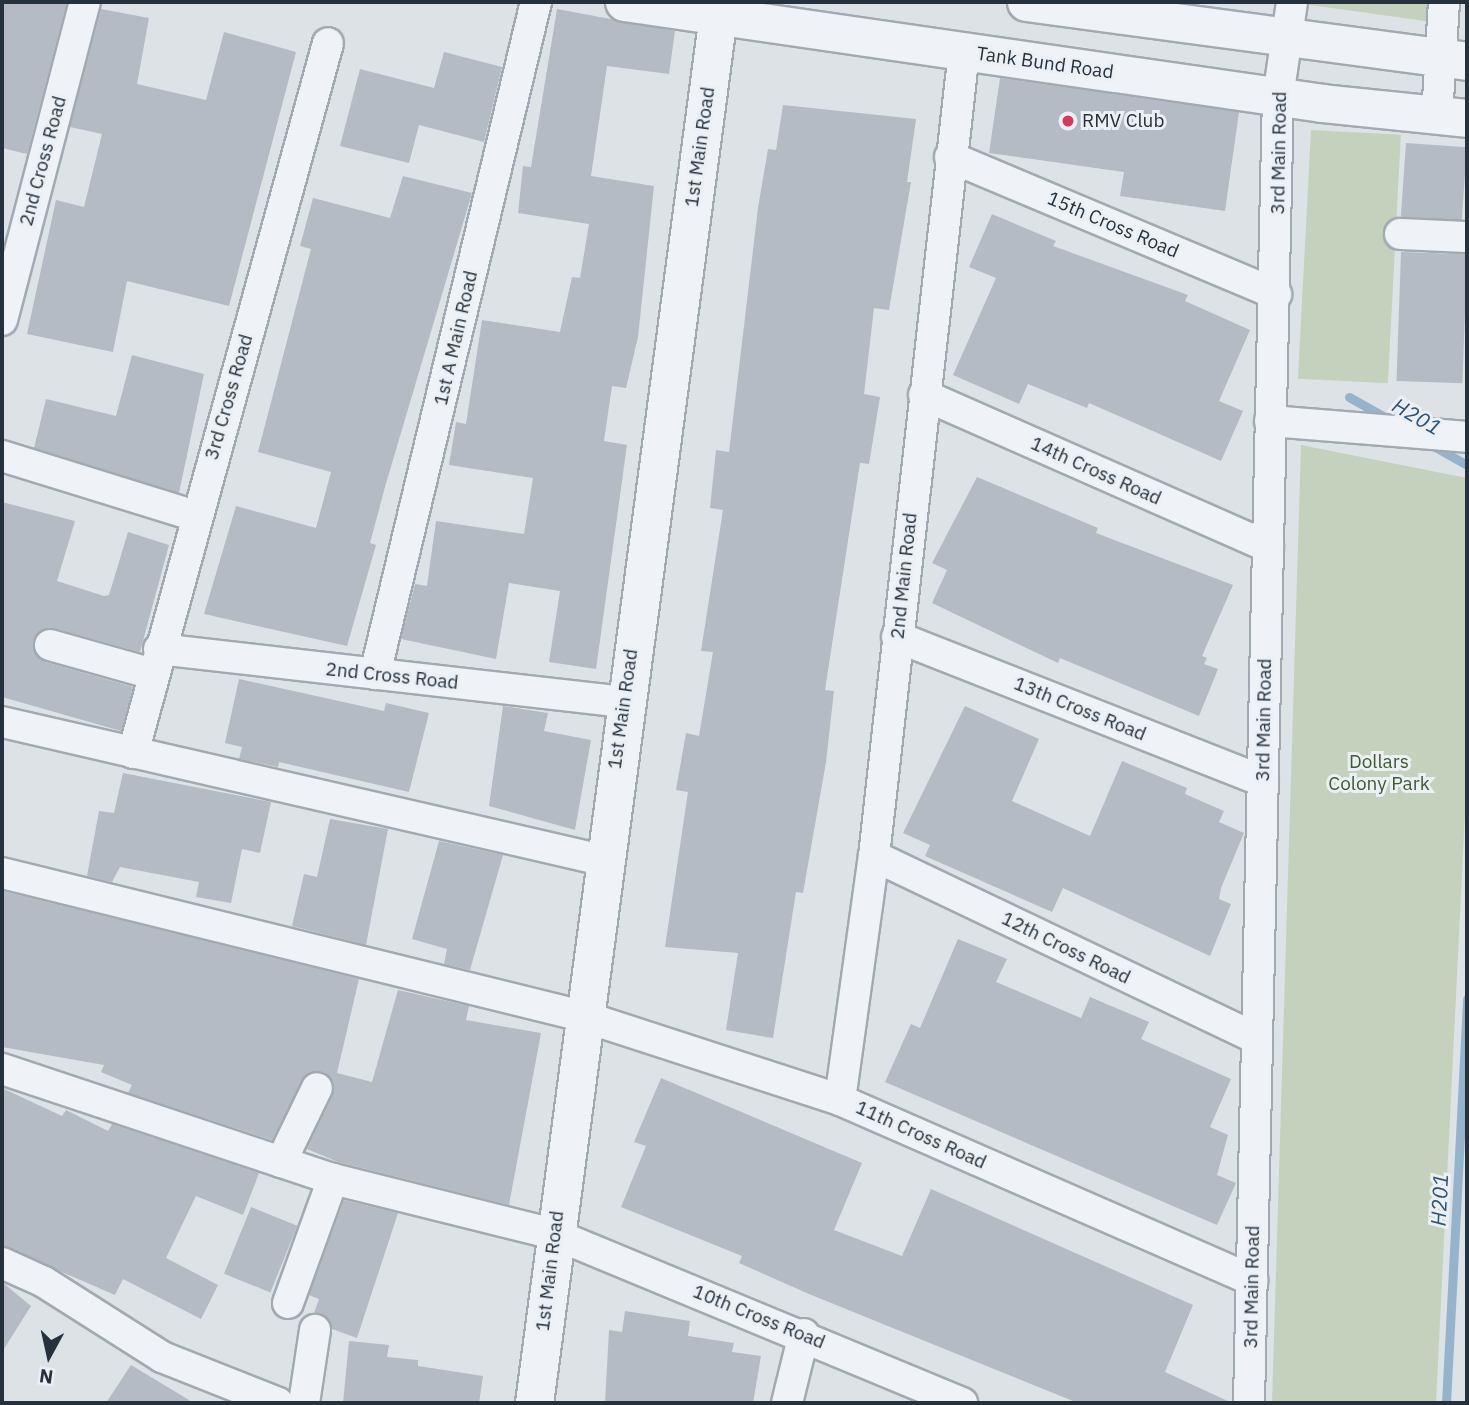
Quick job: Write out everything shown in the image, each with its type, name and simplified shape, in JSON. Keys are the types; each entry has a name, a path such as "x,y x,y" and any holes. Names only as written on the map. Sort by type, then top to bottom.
{"street":[{"name":"2nd Cross Road","path":"2,320 85,2"},
{"name":"1st A Main Road","path":"375,674 536,2"},
{"name":"Tank Bund Road","path":"624,2 1298,100 1452,117"},
{"path":"1027,2 1455,60"},
{"path":"1287,38 1292,2"},
{"path":"1444,2 1455,60 1452,117"},
{"name":"1st Main Road","path":"534,1403 602,860 718,15"},
{"name":"3rd Main Road","path":"1249,1403 1268,547 1288,424 1276,294 1298,100 1287,38"},
{"name":"3rd Cross Road","path":"133,752 328,43"},
{"name":"2nd Main Road","path":"840,1100 874,856 950,157 964,51"},
{"name":"15th Cross Road","path":"950,157 1276,294"},
{"path":"1400,234 1467,236"},
{"name":"14th Cross Road","path":"924,395 1268,547"},
{"path":"1288,424 1467,437"},
{"path":"2,456 196,516"},
{"name":"13th Cross Road","path":"897,637 1263,782"},
{"name":"2nd Cross Road","path":"50,645 156,661 375,674 624,702"},
{"path":"2,723 602,860"},
{"name":"12th Cross Road","path":"874,856 1257,1039"},
{"name":"11th Cross Road","path":"2,873 582,1016 840,1100 1252,1280"},
{"name":"10th Cross Road","path":"2,1069 333,1179 554,1234 804,1334 962,1403"},
{"path":"281,1162 317,1088"},
{"path":"288,1303 333,1179"},
{"path":"2,1263 44,1282 162,1357 278,1403"},
{"path":"304,1403 314,1330"},
{"path":"787,1403 804,1334"}],"green space":[{"path":"1303,2 1433,2 1432,22 1303,4"},
{"path":"1311,130 1401,135 1388,383 1298,379"},
{"name":"Dollars Colony Park","path":"1301,445 1467,478 1467,772 1436,1403 1272,1403"}],"building":[{"path":"2,2 67,2 27,154 2,148"},
{"path":"101,9 149,18 137,84 206,100 224,32 296,52 229,306 127,281 113,352 27,334 56,200 84,207 102,134 70,127"},
{"path":"557,9 675,31 669,74 607,66 591,176 654,186 638,337 626,388 612,386 604,441 627,445 596,669 549,662 560,591 509,583 496,659 401,639 415,584 427,586 436,521 524,534 533,478 449,465 456,422 466,424 482,320 560,332 572,277 580,278 589,224 518,213 523,166 531,167"},
{"path":"444,52 502,67 484,142 419,125 409,163 340,146 360,69 434,88"},
{"path":"1000,78 1239,112 1225,211 1120,196 1124,172 989,153"},
{"path":"783,105 916,119 907,182 911,182 889,310 874,308 864,394 880,397 869,464 860,463 825,690 834,691 826,762 803,893 796,892 773,1038 726,1030 738,953 665,947 688,792 676,790 686,733 699,736 713,652 701,651 723,510 710,508 716,450 729,452 758,208 768,149 776,150"},
{"path":"1406,143 1467,147 1462,221 1401,217"},
{"path":"403,176 472,193 385,487 370,543 376,545 347,646 204,614 236,506 316,528 331,472 258,452 311,249 300,246 313,198 390,218"},
{"path":"992,214 1056,241 1053,246 1188,295 1185,301 1250,330 1219,401 1243,411 1221,461 1089,403 1087,408 1028,384 1019,404 953,375 996,278 969,267"},
{"path":"1401,252 1467,254 1462,383 1396,381"},
{"path":"132,355 204,374 179,493 34,448 46,399 116,416"},
{"path":"977,477 1098,528 1096,533 1233,585 1202,656 1207,658 1204,664 1218,669 1199,716 1060,658 1058,663 932,603 947,570 932,563"},
{"path":"2,502 75,521 57,581 104,596 109,595 128,532 169,545 140,652 54,628 38,632 33,641 45,662 133,687 121,731 2,697"},
{"path":"239,679 384,711 386,703 429,713 409,792 279,762 278,767 239,759 242,747 225,743"},
{"path":"503,706 548,713 544,731 591,740 575,830 489,806"},
{"path":"965,706 1039,739 1012,801 1090,836 1122,761 1187,788 1185,794 1224,811 1219,822 1244,833 1221,888 1219,899 1231,904 1210,956 1063,888 1052,912 925,856 930,845 903,833"},
{"path":"123,773 271,802 260,853 242,849 231,903 196,897 199,882 120,867 112,882 87,876 99,811 114,813"},
{"path":"330,819 388,829 366,945 292,926 304,874 317,877"},
{"path":"439,841 503,855 470,970 444,964 447,949 412,939"},
{"path":"2,891 359,979 337,1073 372,1082 398,990 469,1006 466,1020 541,1033 509,1205 338,1162 307,1149 333,1095 332,1079 324,1072 308,1073 302,1080 272,1140 128,1093 132,1085 101,1072 104,1065 2,1047"},
{"path":"958,939 1007,959 996,982 1081,1018 1090,997 1149,1022 1141,1039 1231,1079 1210,1127 1228,1135 1217,1175 1236,1183 1217,1225 885,1082 911,1024 920,1028"},
{"path":"661,1078 862,1163 834,1230 902,1256 931,1189 1193,1305 1165,1372 1232,1403 1078,1403 809,1294 739,1263 742,1256 621,1207 646,1146 634,1142"},
{"path":"2,1088 62,1116 66,1110 108,1131 112,1124 259,1173 243,1215 196,1196 166,1258 218,1285 201,1319 123,1279 115,1295 2,1246"},
{"path":"344,1200 398,1213 357,1338 332,1329 326,1317 314,1313 319,1299 309,1295"},
{"path":"251,1207 297,1226 270,1292 224,1274"},
{"path":"2,1282 31,1306 2,1352"},
{"path":"625,1311 690,1321 688,1336 734,1343 732,1352 761,1356 753,1403 605,1403 609,1330 622,1332"},
{"path":"349,1341 389,1345 387,1357 418,1360 418,1366 483,1376 479,1403 343,1403"},
{"path":"131,1365 194,1403 106,1403"}],"waterway":[{"name":"H201","path":"1349,397 1390,420"},
{"name":"H201","path":"1432,445 1467,465"},
{"name":"H201","path":"1446,1403 1467,999"}],"place":[{"name":"RMV Club","path":"1068,121"}]}
